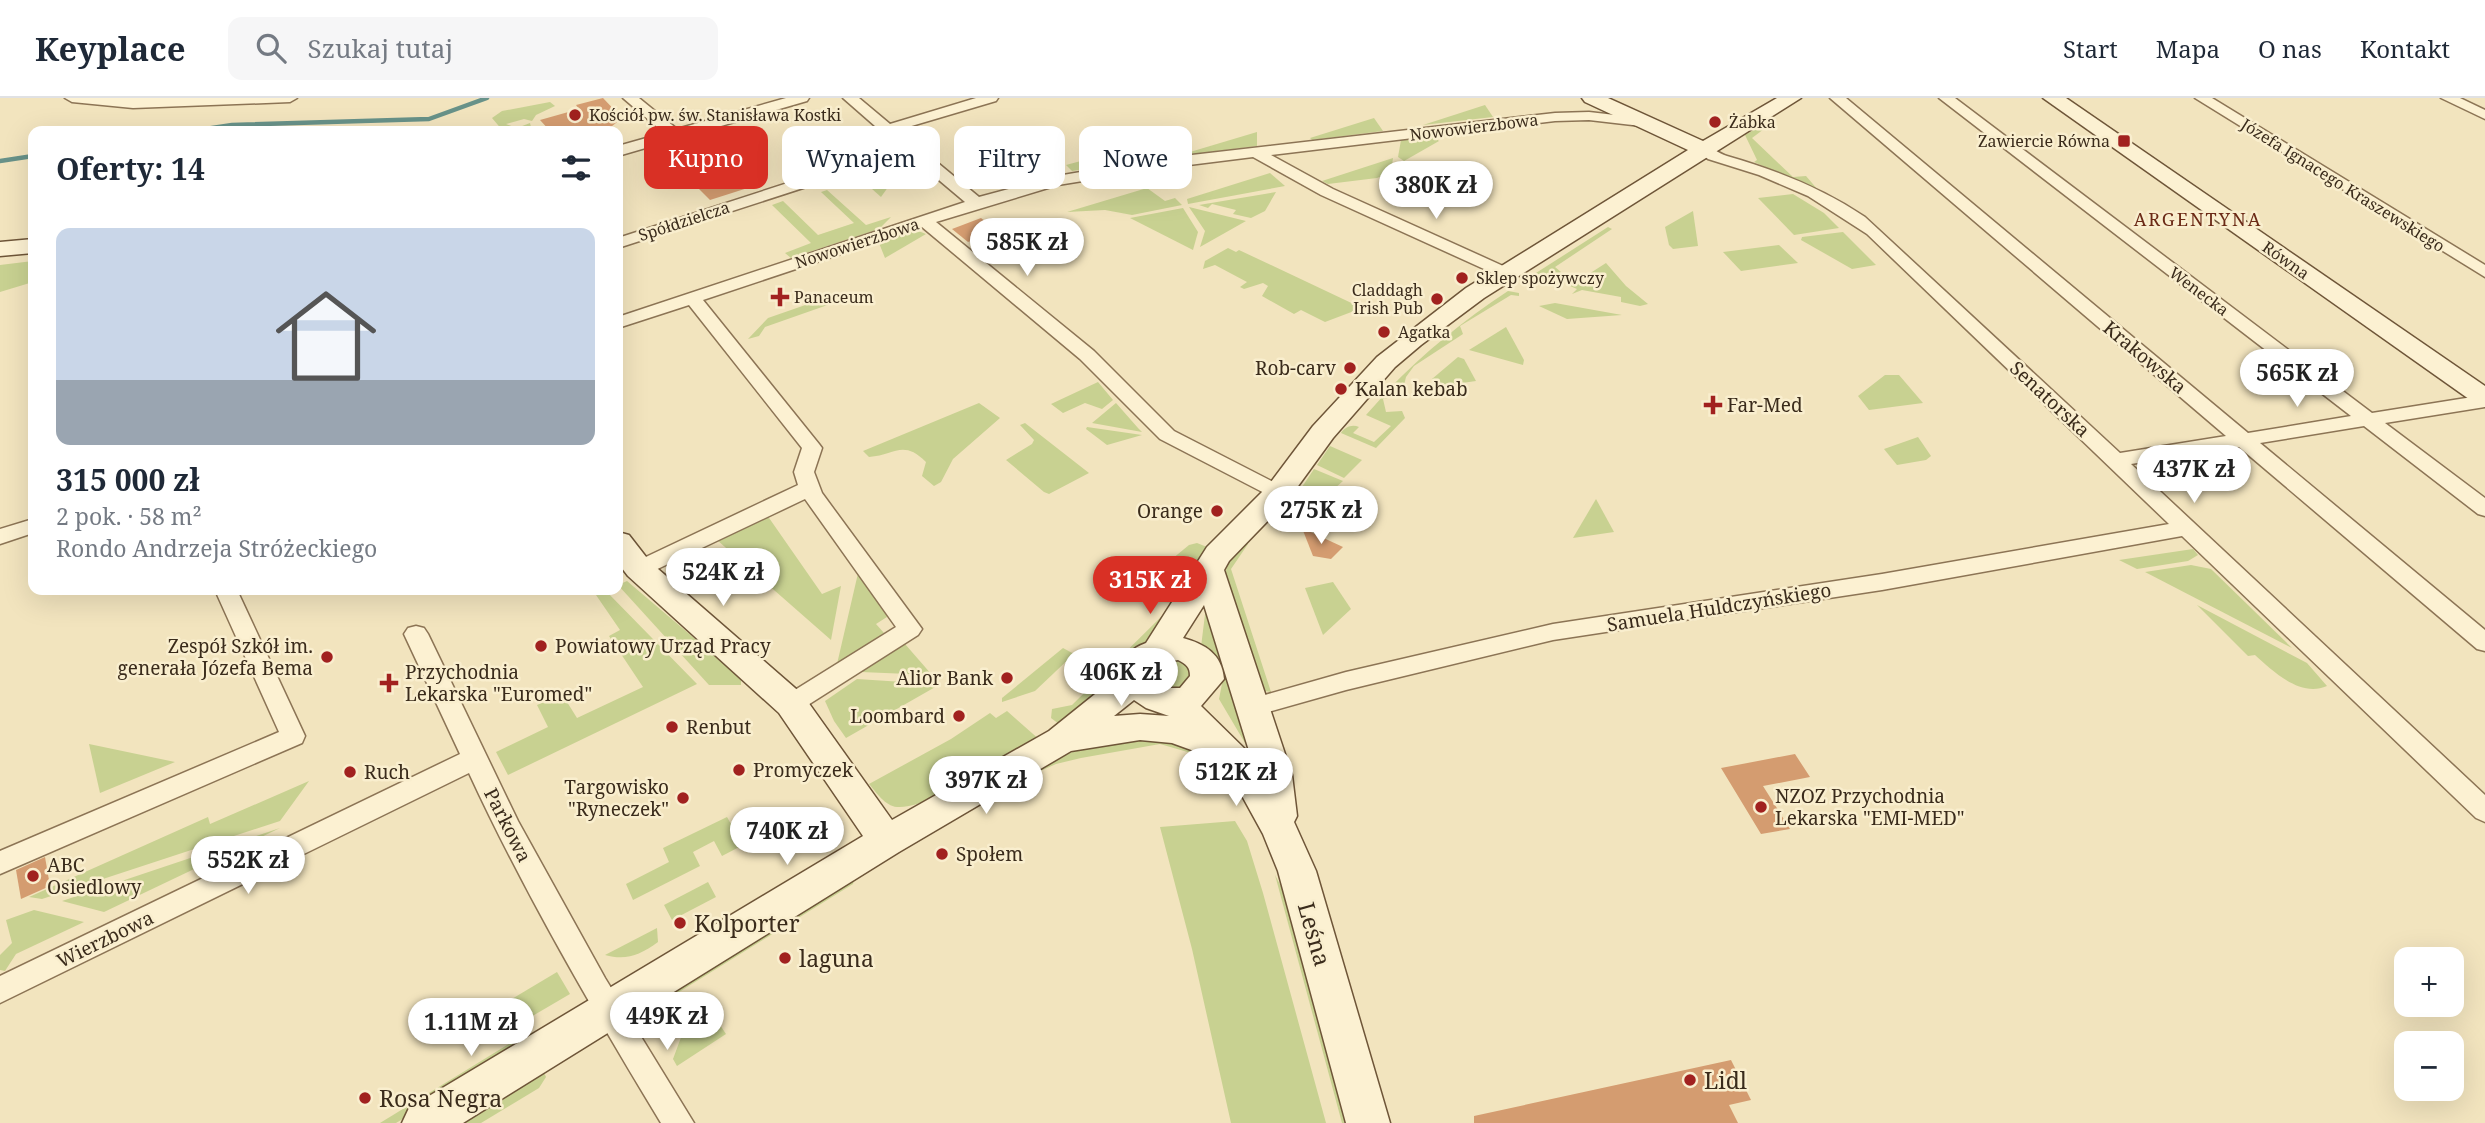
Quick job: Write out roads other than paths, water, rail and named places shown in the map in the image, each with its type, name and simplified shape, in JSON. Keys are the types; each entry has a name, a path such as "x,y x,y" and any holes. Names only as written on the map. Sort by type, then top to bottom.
{"street":[{"path":"72,98 134,104 290,98"},
{"path":"630,98 663,126"},
{"path":"705,126 802,98"},
{"path":"850,98 883,126"},
{"path":"897,126 991,98"},
{"path":"1167,691 1138,666 1158,650 1218,554 1278,493 1323,432 1386,362 1438,319 1506,274 1711,144 1791,98"},
{"name":"Krakowska","path":"1837,98 2485,643"},
{"name":"Wenecka","path":"1946,98 2485,509"},
{"name":"Równa","path":"2053,98 2485,400"},
{"name":"Józefa Ignacego Kraszewskiego","path":"2202,98 2485,272"},
{"path":"2448,98 2485,115"},
{"path":"1555,117 1584,100 1641,122 1711,144"},
{"name":"Nowowierzbowa","path":"623,321 976,203 1074,177 1555,117 1589,116 1641,122"},
{"path":"623,150 644,144"},
{"name":"Senatorska","path":"1711,144 1710,155 1739,160 1832,203 1865,225 2485,811"},
{"path":"1258,153 1327,192 1506,274"},
{"path":"940,173 976,203"},
{"name":"Spółdzielcza","path":"623,241 785,189"},
{"path":"925,220 1094,361 1167,435 1278,493"},
{"path":"0,249 28,246"},
{"path":"692,298 812,448 804,472 810,488 910,629 791,704"},
{"path":"2116,460 2485,400"},
{"path":"639,569 810,488"},
{"path":"0,537 28,528"},
{"name":"Samuela Huldczyńskiego","path":"1254,707 1346,681 1553,632 1869,584 2188,528"},
{"path":"623,548 639,569 791,704 886,841"},
{"path":"1194,653 1201,581"},
{"path":"1201,581 1254,707 1274,775 1280,830"},
{"path":"0,863 293,736 228,595"},
{"name":"Parkowa","path":"416,634 507,826 609,1011"},
{"path":"424,1123 886,841 1061,740 1207,670 1204,662 1194,653 1176,648 1158,650"},
{"name":"Leśna","path":"1167,691 1228,753 1259,790 1280,830 1297,872 1368,1123"},
{"path":"1061,740 1101,731 1156,726 1192,736 1228,753"},
{"name":"Wierzbowa","path":"0,990 474,759"},
{"path":"609,1011 678,1123"}],"waterway":[{"path":"225,126 429,119 487,98"},
{"path":"0,161 28,157"}],"place":[{"name":"Kościół pw. św. Stanisława Kostki","path":"575,115"},
{"name":"Żabka","path":"1715,122"},
{"name":"Zawiercie Równa","path":"2124,141"},
{"name":"Sklep spożywczy","path":"1462,278"},
{"name":"Panaceum","path":"780,297"},
{"name":"Claddagh Irish Pub","path":"1437,299"},
{"name":"Agatka","path":"1384,332"},
{"name":"Rob-carv","path":"1350,368"},
{"name":"Kalan kebab","path":"1341,389"},
{"name":"Far-Med","path":"1713,405"},
{"name":"Orange","path":"1217,511"},
{"name":"Powiatowy Urząd Pracy","path":"541,646"},
{"name":"Zespół Szkół im. generała Józefa Bema","path":"327,657"},
{"name":"Alior Bank","path":"1007,678"},
{"name":"Przychodnia Lekarska \"Euromed\"","path":"389,683"},
{"name":"Loombard","path":"959,716"},
{"name":"Renbut","path":"672,727"},
{"name":"Promyczek","path":"739,770"},
{"name":"Ruch","path":"350,772"},
{"name":"Targowisko \"Ryneczek\"","path":"683,798"},
{"name":"NZOZ Przychodnia Lekarska \"EMI-MED\"","path":"1761,807"},
{"name":"Społem","path":"942,854"},
{"name":"ABC Osiedlowy","path":"33,876"},
{"name":"Kolporter","path":"680,923"},
{"name":"laguna","path":"785,958"},
{"name":"Lidl","path":"1690,1080"},
{"name":"Rosa Negra","path":"365,1098"}],"district":[{"name":"ARGENTYNA","path":"2198,219"}]}
